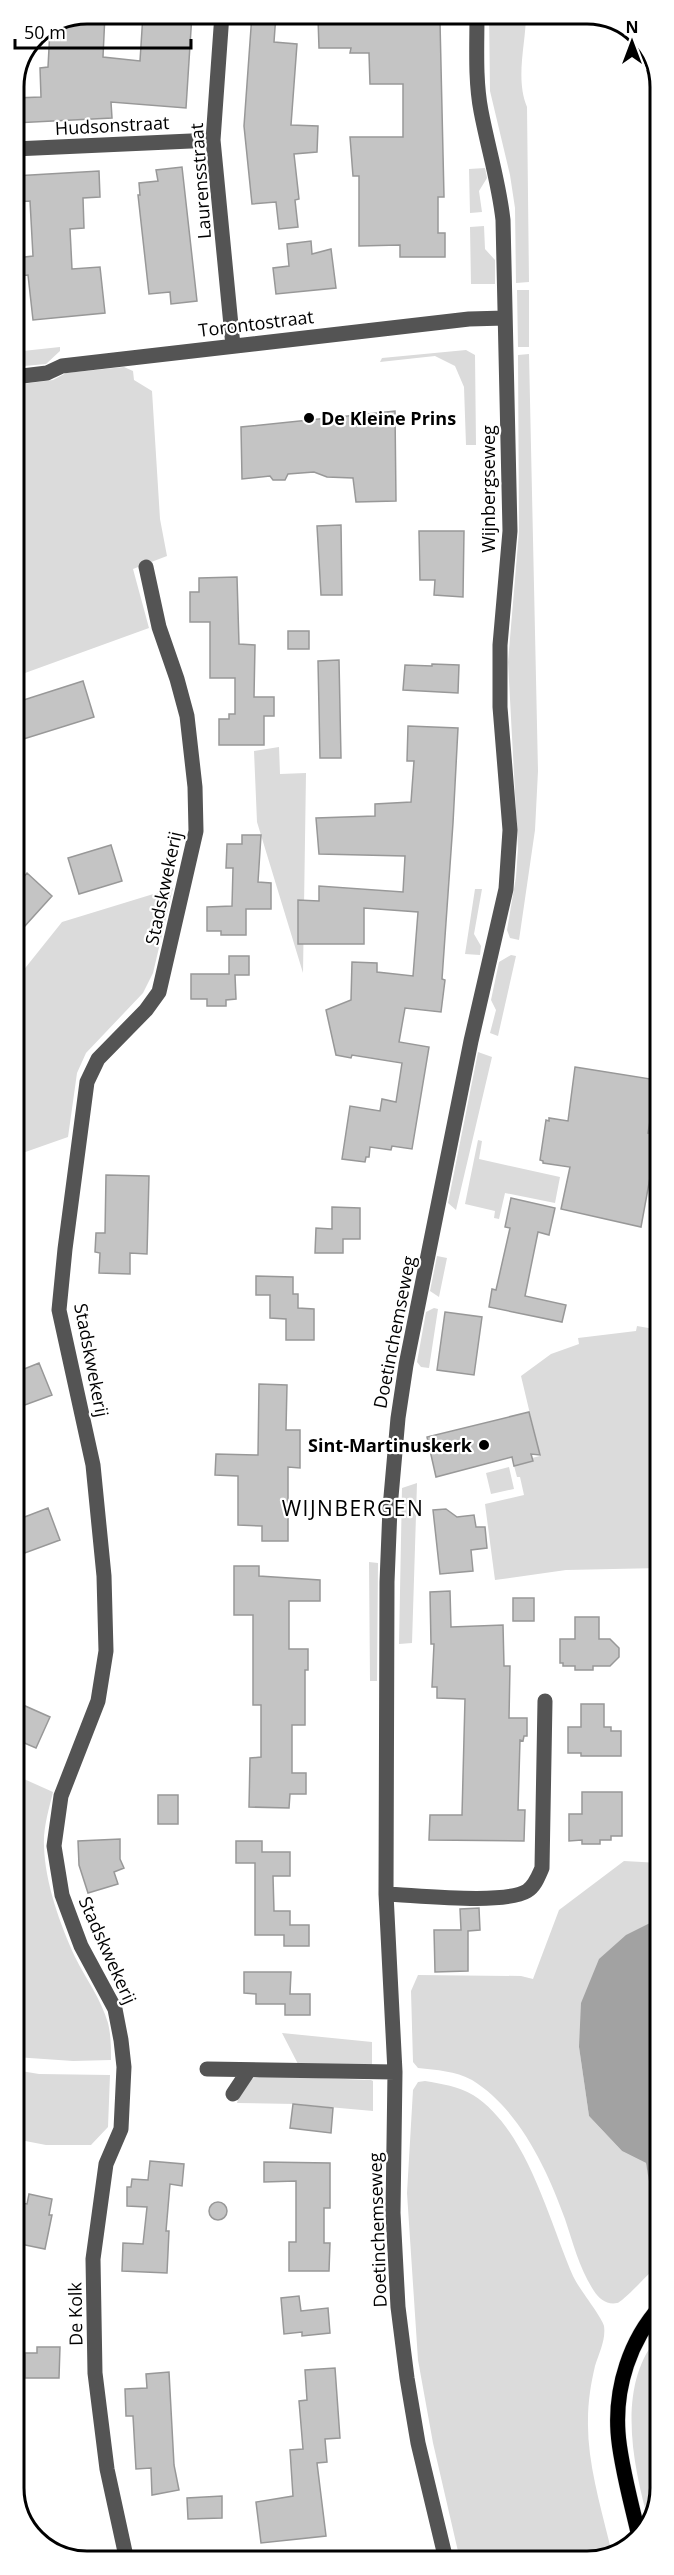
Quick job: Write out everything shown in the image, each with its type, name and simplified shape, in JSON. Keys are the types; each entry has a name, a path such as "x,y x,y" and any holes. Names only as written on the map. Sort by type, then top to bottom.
{"main road":[{"path":"637,2527 618,2432 621,2390 629,2357 650,2318"}],"street":[{"name":"Laurensstraat","path":"221,24 213,140 233,346"},
{"name":"Wijnbergseweg","path":"477,24 481,110 500,192 503,220 510,531 500,645 500,707 510,830 506,889 488,964"},
{"name":"Hudsonstraat","path":"24,149 213,140"},
{"name":"Torontostraat","path":"24,376 47,374 62,366 469,319 505,318"},
{"name":"Stadskwekerij","path":"124,2067 115,2009 81,1946 62,1895 54,1846 61,1796 98,1701 106,1651 104,1576 93,1464 59,1310 87,1082 98,1059 146,1010 159,992 196,831 195,787 187,716 159,627 146,567"},
{"name":"Doetinchemseweg","path":"444,2551 418,2443 398,2307 393,2212 395,2072 386,1894 387,1582 390,1508 398,1418 408,1354 488,964"},
{"path":"386,1894 504,1898 528,1891 536,1882 542,1868 545,1701"},
{"name":"De Kolk","path":"124,2067 121,2129 106,2164 93,2259 95,2373 107,2469 125,2551"},
{"path":"207,2069 395,2072"},
{"path":"233,2094 249,2070"}],"shaded area":[{"path":"489,24 525,24 521,73 527,107 529,282 516,283 515,208 510,175 490,91"},
{"path":"485,168 487,178 479,191 482,212 470,213 469,169"},
{"path":"484,226 485,249 495,260 495,284 471,284 470,227"},
{"path":"517,290 529,290 529,347 518,347"},
{"path":"60,347 60,351 46,364 24,366 24,351"},
{"path":"466,350 475,355 476,445 466,445 464,387 455,366 435,356 380,362 382,358"},
{"path":"529,354 538,771 535,830 519,940 510,938 507,930 516,877 518,848 508,662 519,531 518,355"},
{"path":"124,367 133,371 134,380 152,391 160,519 167,556 133,569 149,628 24,673 24,384 53,380 66,373"},
{"path":"279,747 280,774 306,773 303,973 257,822 254,751"},
{"path":"173,888 153,973 143,993 86,1053 77,1073 68,1137 24,1152 24,970 62,922"},
{"path":"475,889 482,889 474,934 481,946 480,955 465,954"},
{"path":"511,955 516,956 498,1036 490,1033 496,1010 491,1000 499,962"},
{"path":"478,1052 492,1057 456,1210 448,1203"},
{"path":"478,1140 482,1141 479,1159 560,1177 555,1203 505,1193 499,1219 494,1218 495,1211 465,1204"},
{"path":"437,1256 447,1258 439,1297 430,1291"},
{"path":"434,1308 438,1309 429,1368 421,1367 417,1362 426,1312"},
{"path":"637,1326 650,1328 650,1568 566,1570 495,1580 485,1504 524,1495 520,1477 517,1477 514,1466 533,1461 532,1458 540,1456 521,1376 551,1354 579,1344 578,1338 636,1331"},
{"path":"509,1467 514,1489 491,1494 486,1473"},
{"path":"417,1483 412,1643 399,1644 402,1488"},
{"path":"369,1562 378,1563 377,1681 370,1681"},
{"path":"24,1779 53,1792 44,1839 47,1874 54,1903 69,1944 105,2014 110,2032 111,2060 73,2061 24,2058"},
{"path":"624,1861 650,1862 650,1930 579,2047 589,2116 622,2151 646,2163 650,2183 650,2273 617,2303 601,2299 589,2283 558,2200 540,2161 504,2107 489,2092 466,2077 439,2070 418,2068 413,2062 411,1991 418,1975 521,1976 533,1979 559,1910"},
{"path":"650,1923 650,2187 646,2163 622,2151 589,2116 579,2047 581,2003 599,1959 626,1935"},
{"path":"282,2033 372,2042 372,2065 298,2064"},
{"path":"24,2072 39,2074 110,2075 108,2127 91,2145 46,2145 24,2141"},
{"path":"264,2076 371,2080 373,2081 373,2111 295,2104 237,2103 242,2085 250,2079"},
{"path":"418,2082 444,2084 473,2095 492,2110 508,2130 534,2178 573,2276 604,2326 603,2341 591,2386 588,2437 610,2546 587,2551 458,2551 433,2443 418,2360 407,2193 413,2090"},
{"path":"650,2349 650,2488 646,2512 638,2476 632,2426 637,2377"}],"building":[{"path":"105,24 103,57 140,61 142,24 191,24 186,108 111,102 112,118 24,122 24,98 41,97 40,68 48,67 50,37 74,25"},
{"path":"251,24 275,24 274,42 297,44 291,125 318,126 317,152 294,154 299,199 295,200 298,227 279,229 276,202 252,204 244,126"},
{"path":"318,24 440,24 444,197 438,197 438,233 445,233 445,257 400,257 400,245 359,246 359,176 353,176 350,137 403,137 403,84 370,84 369,53 350,53 351,48 319,48"},
{"path":"182,167 197,301 171,304 170,292 149,294 138,195 140,195 139,183 158,181 156,170"},
{"path":"99,171 100,197 83,198 84,228 70,229 72,269 100,267 105,313 33,320 28,275 24,275 24,257 33,256 30,201 24,201 24,175"},
{"path":"311,241 312,254 331,249 336,288 276,294 273,268 289,266 287,244"},
{"path":"395,411 396,501 356,502 353,478 327,477 314,472 288,474 285,480 273,480 270,476 242,479 241,427"},
{"path":"341,525 342,595 321,595 317,526"},
{"path":"419,531 464,531 463,597 434,595 435,580 420,580"},
{"path":"237,577 239,644 255,645 254,697 274,697 274,716 264,716 264,745 219,745 219,719 229,719 229,714 235,714 235,678 210,678 210,622 190,622 190,592 199,592 199,578"},
{"path":"288,631 309,631 309,649 288,649"},
{"path":"339,660 341,758 320,758 318,661"},
{"path":"432,664 459,665 458,693 403,690 405,665 432,666"},
{"path":"83,681 94,717 24,739 24,700"},
{"path":"408,726 458,728 442,979 445,980 441,1012 405,1008 399,1042 429,1047 412,1149 392,1146 391,1150 370,1147 369,1157 366,1157 365,1162 342,1159 350,1106 380,1111 382,1099 396,1102 402,1063 352,1055 351,1058 336,1055 326,1010 351,1000 352,962 377,963 377,972 413,976 418,912 364,908 364,944 298,944 298,900 319,901 319,886 403,892 405,856 319,854 316,818 375,816 375,804 411,802 414,761 407,761"},
{"path":"242,835 261,835 258,882 271,883 271,909 246,909 246,935 221,935 221,931 207,931 207,907 232,906 233,868 226,868 227,844 242,844"},
{"path":"111,845 122,881 79,894 68,858"},
{"path":"27,873 52,896 24,927 24,876"},
{"path":"229,956 249,956 249,975 235,975 236,999 226,1000 226,1006 207,1006 207,999 191,999 191,974 229,974"},
{"path":"575,1067 650,1079 648,1133 650,1133 650,1178 641,1227 561,1209 570,1167 543,1163 540,1160 546,1120 549,1121 549,1118 568,1121"},
{"path":"106,1175 149,1176 147,1254 130,1253 130,1274 99,1273 100,1253 95,1252 96,1233 105,1233"},
{"path":"511,1198 555,1208 549,1235 538,1232 525,1296 566,1305 562,1322 489,1307 492,1289 496,1290 510,1228 505,1227"},
{"path":"332,1207 360,1208 360,1239 343,1239 343,1253 315,1253 316,1228 332,1229"},
{"path":"256,1276 293,1277 293,1294 298,1294 298,1308 314,1309 314,1340 286,1340 286,1319 270,1318 270,1295 256,1295"},
{"path":"445,1312 482,1317 474,1375 437,1370"},
{"path":"39,1363 52,1395 24,1405 24,1369"},
{"path":"259,1384 287,1385 286,1430 300,1430 300,1468 288,1467 288,1541 262,1541 262,1526 238,1525 238,1476 215,1475 216,1454 258,1455"},
{"name":"Sint-Martinuskerk","path":"529,1412 540,1455 531,1454 533,1461 514,1466 512,1457 436,1477 427,1437"},
{"path":"48,1508 60,1540 24,1553 24,1517"},
{"path":"446,1509 457,1517 474,1515 476,1527 485,1527 487,1548 471,1550 473,1571 440,1574 433,1510"},
{"path":"234,1566 259,1566 259,1576 320,1580 320,1601 289,1601 289,1649 308,1649 308,1670 305,1670 305,1725 292,1725 292,1773 306,1773 306,1794 290,1794 289,1808 249,1807 250,1758 261,1757 261,1705 253,1705 253,1615 234,1615"},
{"path":"450,1591 451,1627 503,1625 504,1666 510,1666 509,1718 527,1718 527,1736 524,1736 523,1741 520,1740 518,1810 525,1810 524,1841 429,1840 430,1815 462,1815 465,1699 437,1698 437,1687 432,1687 434,1644 431,1644 430,1592"},
{"path":"513,1598 534,1598 534,1621 513,1621"},
{"path":"575,1617 599,1617 599,1639 610,1639 619,1648 619,1657 610,1666 593,1666 593,1670 575,1670 575,1666 563,1666 563,1663 560,1663 560,1639 575,1639"},
{"path":"581,1704 604,1704 604,1727 611,1727 611,1731 621,1731 621,1756 581,1756 581,1753 568,1753 568,1727 581,1727"},
{"path":"24,1705 50,1717 36,1748 24,1743"},
{"path":"582,1792 622,1792 622,1836 611,1836 611,1840 600,1840 600,1844 582,1844 582,1840 569,1841 569,1814 582,1814"},
{"path":"158,1795 178,1795 178,1824 158,1824"},
{"path":"120,1839 120,1859 124,1868 114,1872 118,1884 88,1893 79,1865 78,1841"},
{"path":"236,1841 262,1841 262,1852 290,1852 290,1876 273,1876 274,1911 290,1911 290,1925 309,1925 309,1946 284,1946 284,1935 255,1935 255,1863 236,1863"},
{"path":"479,1908 480,1930 468,1931 468,1971 435,1972 434,1930 461,1930 460,1909"},
{"path":"244,1972 291,1972 290,1994 310,1994 310,2015 285,2015 285,2004 256,2004 256,1994 244,1993"},
{"path":"293,2104 333,2108 331,2133 290,2128"},
{"path":"150,2161 184,2164 182,2186 170,2184 166,2231 169,2231 167,2273 122,2271 123,2243 143,2244 147,2207 127,2206 127,2187 131,2187 132,2179 148,2180"},
{"path":"264,2162 330,2163 330,2208 324,2208 324,2243 330,2243 329,2271 289,2271 289,2242 296,2242 296,2181 264,2182"},
{"path":"29,2194 52,2199 49,2215 52,2215 45,2249 24,2245 24,2204 27,2204"},
{"path":"214,2202 222,2202 227,2207 225,2218 214,2220 209,2215 209,2207"},
{"path":"299,2296 301,2311 328,2308 330,2333 302,2336 302,2332 284,2334 281,2298"},
{"path":"37,2347 60,2347 59,2378 25,2378 25,2353 37,2353"},
{"path":"335,2368 340,2438 325,2439 327,2462 317,2463 326,2536 261,2543 256,2502 293,2496 290,2450 303,2449 299,2401 307,2400 305,2370"},
{"path":"169,2372 174,2465 179,2490 152,2495 151,2468 136,2469 133,2416 126,2416 125,2389 147,2388 146,2374"},
{"path":"222,2496 222,2518 188,2519 187,2498"}],"place":[{"name":"De Kleine Prins","path":"309,418"},
{"name":"Sint-Martinuskerk","path":"484,1445"}],"district":[{"name":"WIJNBERGEN","path":"353,1508"}]}
